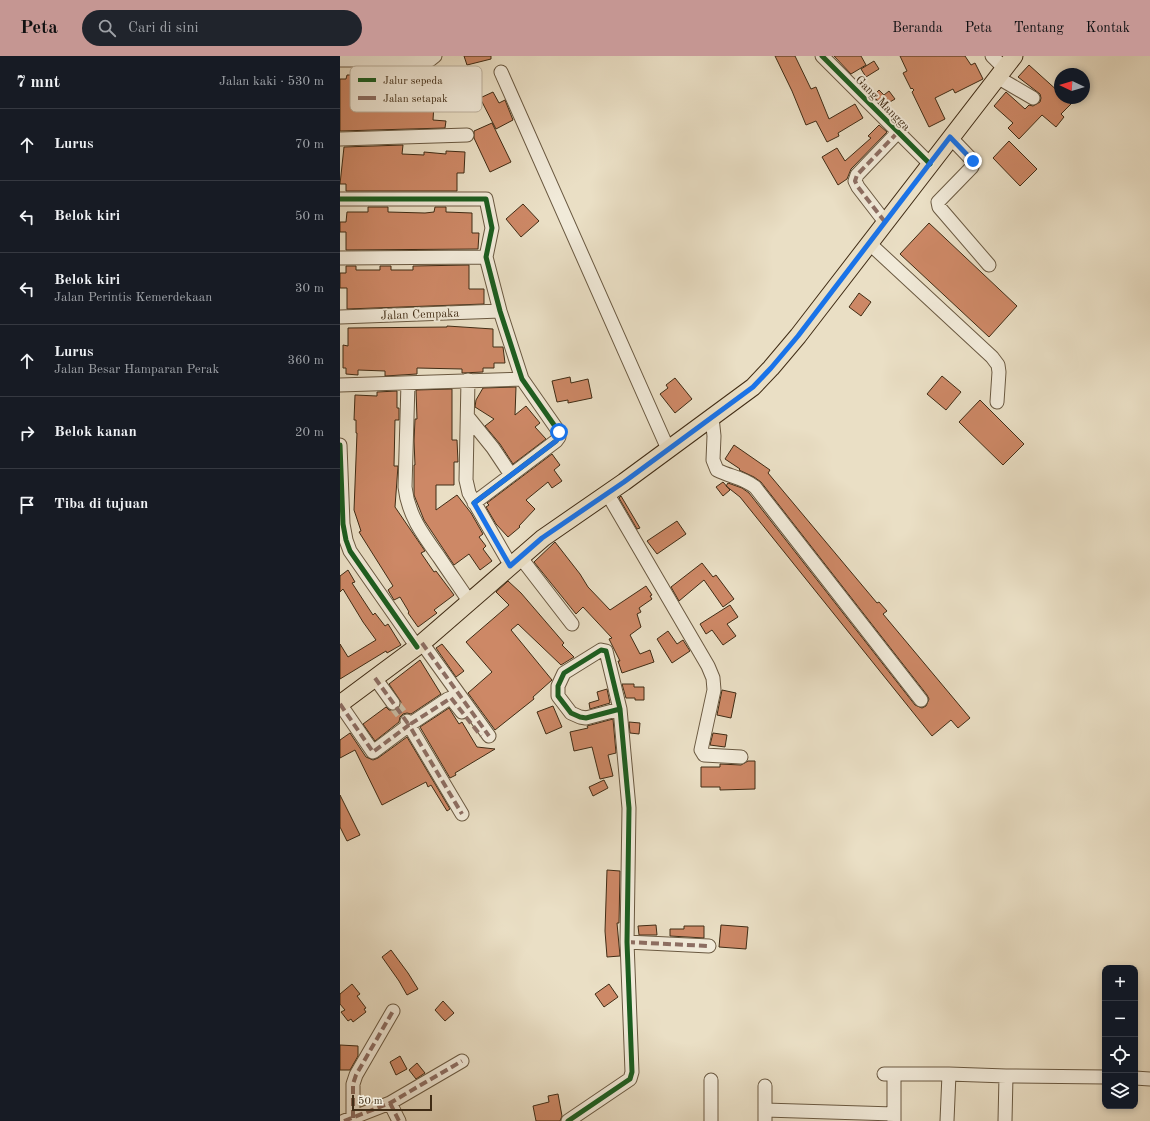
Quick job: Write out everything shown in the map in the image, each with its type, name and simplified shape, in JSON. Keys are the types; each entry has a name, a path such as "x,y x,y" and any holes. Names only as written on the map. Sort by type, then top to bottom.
{"main road":[{"path":"340,704 419,645 542,538 607,493 753,387 771,368 1005,67"}],"street":[{"path":"348,59 430,60 435,56"},
{"name":"Gang Mangga","path":"822,56 930,164"},
{"path":"992,56 1005,67 1034,98"},
{"path":"501,72 668,449"},
{"path":"885,222 858,187 856,181 857,175 898,132"},
{"path":"340,139 467,135"},
{"path":"950,137 973,161 972,167 938,202 939,207 990,265"},
{"path":"340,200 486,199 492,228 486,257 500,311 522,379 559,432 559,437 556,441 474,503"},
{"path":"869,243 995,361 998,365 999,372 997,402"},
{"path":"340,258 486,257"},
{"name":"Jalan Cempaka","path":"340,317 500,311"},
{"path":"340,385 522,379"},
{"path":"468,380 466,480 469,493 474,503 516,562 572,624"},
{"path":"408,383 406,499 412,516 420,530 469,601"},
{"path":"468,417 493,448 511,474"},
{"path":"712,417 714,436 713,460 717,470 728,475 737,476 748,481 755,487 921,700"},
{"path":"340,446 343,524 350,551 485,736 451,698 408,723 373,752 340,704"},
{"path":"607,493 708,666 713,678 714,690 701,750 704,755 741,757"},
{"path":"568,1121 630,1079 632,1076 627,942 629,808 620,709 606,651 600,650 564,673 558,686 558,696 571,713 586,718 620,709"},
{"path":"376,678 393,703"},
{"path":"408,723 462,814"},
{"path":"627,942 709,946"},
{"path":"393,1010 354,1079 351,1118 388,1104 462,1061"},
{"path":"766,1086 765,1116 894,1117 889,1074 1102,1077"},
{"path":"947,1121 949,1074"},
{"path":"1005,1121 1006,1076"},
{"path":"1138,1078 1150,1079"},
{"path":"711,1080 711,1121"},
{"path":"388,1104 399,1121"}],"building":[{"path":"464,56 491,56 491,59 467,65"},
{"path":"775,56 795,56 811,89 816,87 829,119 855,104 863,118 838,133 839,136 827,142 816,121 806,125"},
{"path":"834,56 861,56 866,65 851,74"},
{"path":"900,56 965,56 971,65 975,63 983,79 955,93 953,89 935,98 945,119 929,127 912,92 914,90 912,88 911,89 903,73 907,71"},
{"path":"874,61 879,69 866,77 861,69"},
{"path":"1029,65 1054,88 1054,104 1071,104 1061,114 1064,117 1056,127 1042,115 1019,139 1008,128 1013,123 994,106 1006,92 1025,109 1029,105 1033,106 1040,102 1041,98 1040,94 1018,77"},
{"path":"347,75 350,75 350,112 434,112 433,120 446,121 445,128 340,131 340,79 346,79"},
{"path":"879,90 884,95 889,91 895,99 883,106 873,96"},
{"path":"493,92 499,103 505,100 513,120 496,129 482,102 482,97"},
{"path":"492,123 511,162 490,172 474,138 474,131"},
{"path":"879,125 887,132 851,169 847,179 838,185 822,157 837,148 845,161 871,138 868,136"},
{"path":"1009,141 1037,169 1020,186 993,158"},
{"path":"403,145 402,154 424,155 424,152 446,154 446,151 465,152 464,173 457,173 457,191 346,191 346,184 340,184 344,147"},
{"path":"523,204 539,221 521,237 506,219"},
{"path":"368,207 388,207 388,212 425,213 434,212 435,207 446,207 446,212 472,213 472,233 479,233 478,249 346,250 346,232 340,232 340,222 346,222 347,212 368,212"},
{"path":"929,223 1017,306 989,337 900,254"},
{"path":"469,265 469,289 484,289 484,304 347,309 347,288 340,288 340,273 346,273 346,266 356,266 356,270 380,270 380,266 391,266 391,270 413,270 413,266"},
{"path":"859,293 871,302 861,316 849,307"},
{"path":"447,326 493,329 493,347 503,347 505,363 494,363 494,368 483,368 483,372 462,373 462,369 417,368 417,374 385,376 385,371 358,370 358,375 346,374 346,368 343,368 343,345 348,346 348,328"},
{"path":"942,376 961,392 946,410 927,394"},
{"path":"570,377 571,383 588,379 592,398 568,403 568,400 557,402 552,381"},
{"path":"675,378 692,399 675,413 660,394 668,388 666,385"},
{"path":"516,387 515,415 526,406 540,423 535,427 546,439 513,464 500,444 485,426 494,419 475,407 476,400 483,388"},
{"path":"452,389 452,440 457,440 458,462 454,462 454,485 436,485 436,510 457,495 471,513 483,534 479,537 486,546 483,549 492,561 480,570 469,554 454,565 424,520 414,495 414,441 415,419 417,419 416,390"},
{"path":"397,391 399,420 395,420 394,466 398,466 395,507 425,551 421,553 434,572 436,571 454,595 434,610 437,613 418,627 408,613 409,612 400,597 394,600 388,590 393,586 359,532 361,531 354,510 357,433 356,420 354,420 355,395 377,396 377,392"},
{"path":"980,400 1024,444 1003,465 959,422"},
{"path":"734,445 770,470 768,473 877,603 879,602 887,611 883,614 970,718 958,728 951,720 932,736 740,497 726,486 728,483 742,488 749,493 915,705 922,708 926,706 929,699 927,695 761,482 739,470 740,469 725,459"},
{"path":"552,454 560,465 554,470 562,481 552,488 548,482 526,500 535,509 519,526 520,527 508,537 496,524 486,507 489,505 487,503"},
{"path":"723,482 730,490 723,496 716,487"},
{"path":"621,496 640,528 637,529 619,498"},
{"path":"677,521 686,534 657,554 647,541"},
{"path":"555,542 580,574 588,587 610,610 646,586 652,595 650,596 652,599 639,608 641,612 637,614 641,627 630,635 640,654 650,650 654,662 622,673 618,661 620,661 609,639 612,638 583,607 576,614 534,562"},
{"path":"702,563 713,577 716,575 734,599 723,607 704,580 679,601 671,587"},
{"path":"348,570 355,582 352,583 373,615 375,613 385,626 388,624 401,645 387,653 386,651 340,679 340,644 348,657 376,640 343,589 340,592 340,576"},
{"path":"508,581 521,593 564,643 562,645 574,657 561,665 518,624 511,630 552,680 533,697 534,699 495,730 468,693 492,672 466,642 509,605 496,592"},
{"path":"730,605 738,617 727,624 736,636 723,645 712,630 706,634 700,624"},
{"path":"668,631 677,644 683,640 690,651 672,663 657,639"},
{"path":"442,644 464,671 456,677 436,648"},
{"path":"420,660 441,694 411,714 403,714 400,717 399,722 375,741 363,724 386,707 393,711 398,709 401,702 389,684"},
{"path":"622,684 634,684 634,687 644,687 644,700 626,698"},
{"path":"607,689 610,703 590,709 589,703 599,700 597,692"},
{"path":"722,690 736,693 731,718 717,715"},
{"path":"553,706 562,727 546,734 537,712"},
{"path":"449,708 459,724 462,722 477,747 495,749 455,773 456,775 450,778 420,727"},
{"path":"613,719 616,753 608,755 613,776 600,779 592,747 574,751 570,732 588,728 587,726"},
{"path":"629,722 640,723 639,734 630,733"},
{"path":"350,733 366,757 373,760 407,737 450,809 447,811 431,785 428,787 426,782 382,805 355,750 340,758 340,740"},
{"path":"713,733 727,735 725,747 710,745"},
{"path":"748,761 755,761 755,789 720,790 720,787 701,787 701,767 720,767 720,764 741,765"},
{"path":"604,780 608,788 593,796 589,787"},
{"path":"340,795 360,835 347,841 340,827"},
{"path":"607,870 620,871 619,923 617,923 620,956 607,957 605,931"},
{"path":"656,925 657,935 639,935 638,926"},
{"path":"721,925 748,927 746,949 719,947"},
{"path":"684,926 704,926 704,938 670,936 670,929 684,929"},
{"path":"391,950 418,989 407,995 382,957"},
{"path":"352,984 360,994 357,996 366,1008 364,1009 366,1012 353,1022 351,1019 348,1021 341,1012 345,1010 340,1004 340,994"},
{"path":"609,984 618,997 604,1007 595,994"},
{"path":"443,1001 454,1013 445,1021 435,1010"},
{"path":"340,1045 358,1046 358,1056 350,1070 340,1070"},
{"path":"400,1056 407,1069 396,1075 390,1062"},
{"path":"417,1063 425,1073 416,1079 409,1070"},
{"path":"558,1094 562,1116 560,1121 536,1121 533,1106 549,1102 548,1096"}],"tunnel":[{"path":"393,703 407,721"}],"marked path":[{"path":"885,222 855,181 857,175 898,132"},
{"path":"422,643 489,736"},
{"path":"375,678 409,725 451,698 481,736"},
{"path":"340,704 373,752 409,725 462,814"},
{"path":"627,942 709,946"},
{"path":"353,1118 353,1084 356,1075 393,1011"},
{"path":"344,1121 390,1103 462,1061"},
{"path":"390,1103 399,1121"}],"cycle path":[{"path":"822,56 930,164"},
{"path":"340,199 486,199 492,228 486,257 500,311 522,379 559,432 559,437 556,441 474,503"},
{"path":"340,445 343,524 350,551 417,647"},
{"path":"568,1121 630,1079 632,1072 627,942 629,808 620,709 606,651 601,650 564,673 558,686 558,696 571,713 586,718 620,709"}],"route":[{"path":"559,432 559,437 556,441 474,503 510,566 521,558 542,538 624,482 753,387 798,336 950,137 973,161"}]}
